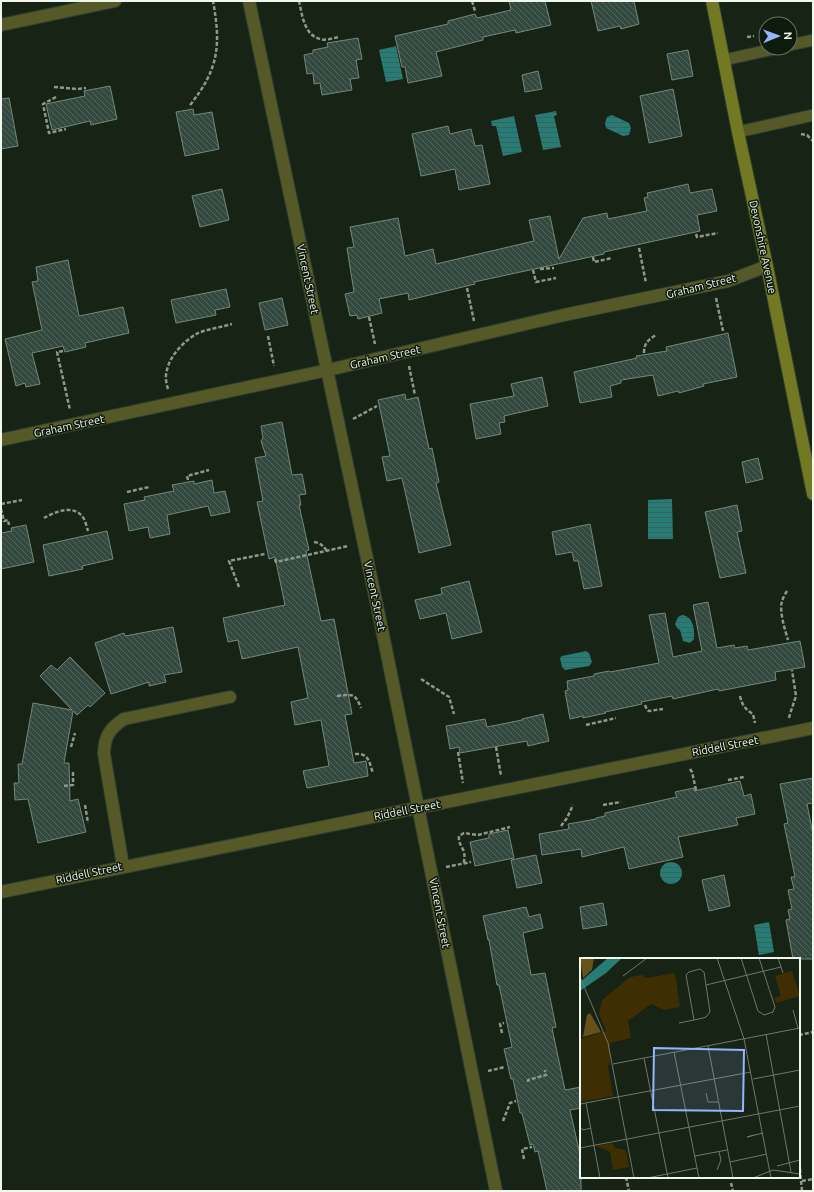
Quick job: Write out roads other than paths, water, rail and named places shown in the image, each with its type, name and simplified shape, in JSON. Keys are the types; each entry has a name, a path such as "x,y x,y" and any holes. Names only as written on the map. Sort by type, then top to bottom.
{"main road":[{"name":"Devonshire Avenue","path":"712,1 813,494"}],"street":[{"path":"1,25 115,1"},
{"name":"Vincent Street","path":"249,1 364,543 496,1191"},
{"name":"Graham Street","path":"1,440 328,370 564,314 728,281 767,266"},
{"path":"123,866 104,754 104,744 109,733 115,724 124,719 230,697"},
{"name":"Riddell Street","path":"1,892 123,866 813,728"}],"lane":[{"path":"798,43 813,40"},
{"path":"724,60 758,52"},
{"path":"738,132 813,115"}],"water":[{"path":"396,46 403,79 386,82 379,50"},
{"path":"556,111 557,115 554,116 561,147 543,150 535,115"},
{"path":"612,115 629,123 631,128 629,135 623,136 606,128 605,123 607,117"},
{"path":"514,116 522,152 503,156 496,126 492,126 491,121"},
{"path":"672,499 673,539 648,539 648,500"},
{"path":"682,615 691,620 694,627 694,639 690,643 683,641 680,630 675,624 678,617"},
{"path":"586,651 589,653 592,662 589,666 565,670 562,667 560,658 562,656"},
{"path":"671,862 679,865 682,873 679,881 671,884 663,881 660,873 663,865"},
{"path":"769,922 774,952 759,955 754,925"}]}
